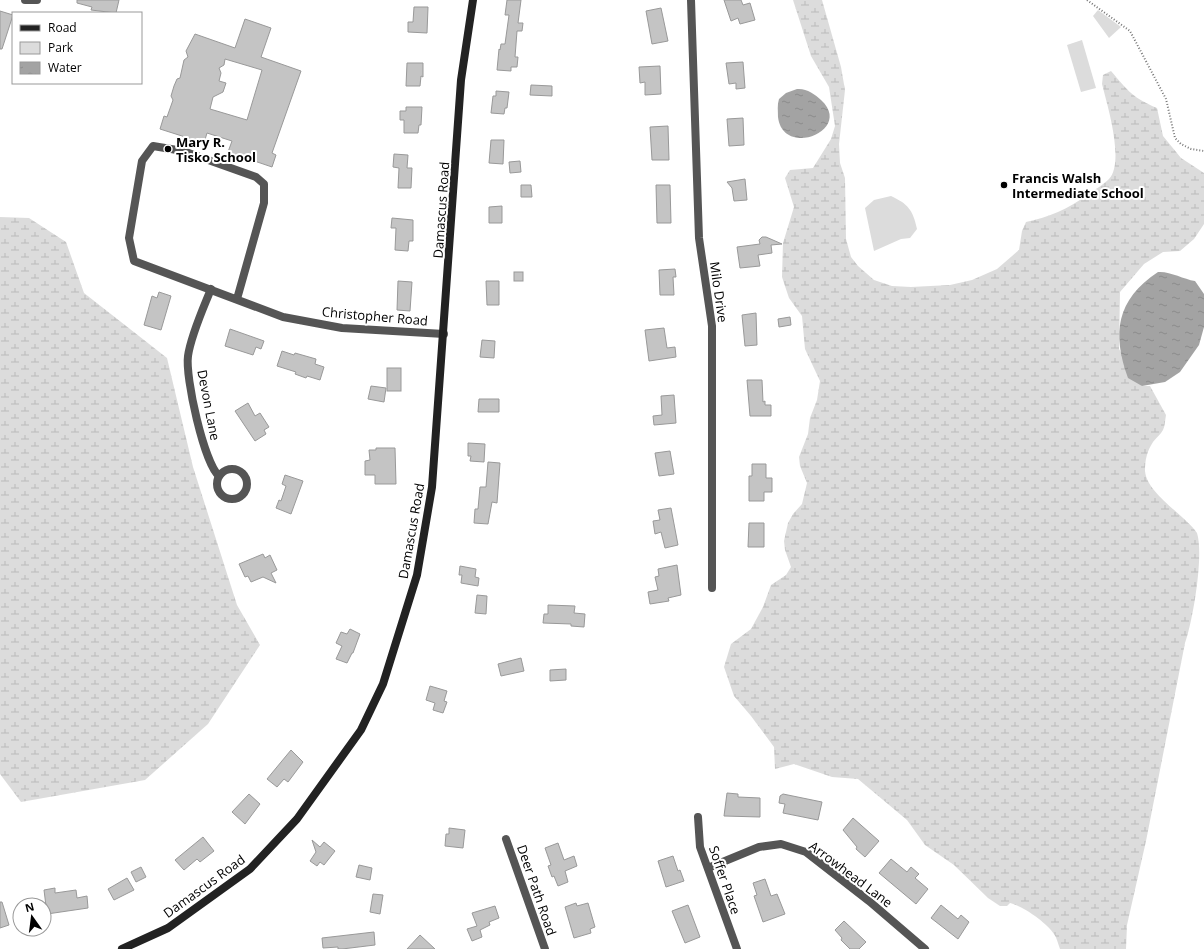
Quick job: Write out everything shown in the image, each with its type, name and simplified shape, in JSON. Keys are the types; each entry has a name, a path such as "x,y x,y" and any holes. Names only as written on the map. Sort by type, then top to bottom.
{"street":[{"path":"25,0 37,0"},
{"name":"Damascus Road","path":"122,949 168,928 250,869 298,819 361,730 383,684 417,575 432,487 461,80 473,0"},
{"name":"Milo Drive","path":"691,0 699,238 712,326 712,588"},
{"name":"Christopher Road","path":"236,299 264,203 264,184 256,177 183,151 153,146 142,160 129,238 134,261 212,289 236,299 283,317 342,328 444,334"},
{"name":"Devon Lane","path":"212,289 201,314 188,356 190,385 206,454 214,472 219,476"},
{"name":"Soffer Place","path":"698,817 700,847 737,949"},
{"name":"Deer Path Road","path":"506,839 545,949"},
{"name":"Arrowhead Lane","path":"708,868 759,847 781,844 806,852 869,901 925,949"}],"path":[{"path":"1087,0 1130,31 1166,98 1175,138 1181,144 1191,149 1204,151"}],"green space":[{"path":"793,0 822,0 841,67 845,90 839,144 840,163 845,178 846,239 851,257 858,266 874,280 892,286 911,287 950,285 972,280 997,269 1019,250 1022,231 1026,222 1043,218 1065,208 1080,200 1107,181 1113,171 1115,147 1111,118 1102,84 1103,75 1111,71 1131,93 1142,101 1157,108 1163,136 1181,158 1204,173 1204,224 1194,239 1180,251 1163,252 1144,264 1120,292 1119,349 1142,386 1150,386 1166,415 1163,430 1149,449 1145,463 1147,480 1159,496 1197,533 1199,543 1197,588 1146,841 1127,925 1126,949 1060,949 1054,934 1040,920 1028,911 1015,905 1010,903 1007,906 1000,906 988,898 954,865 925,845 907,820 858,779 832,777 794,764 775,769 774,747 734,696 724,667 731,644 751,629 763,607 771,585 786,575 791,567 785,550 784,541 788,523 793,514 802,504 807,483 800,466 799,457 808,434 810,418 817,400 820,381 805,349 802,316 789,298 782,277 783,243 794,207 785,178 790,170 813,168 831,139 835,126 829,87 811,56"},
{"path":"1098,10 1121,27 1109,38 1093,16"},
{"path":"1082,40 1096,88 1081,92 1067,45"},
{"path":"891,196 909,208 914,217 917,229 910,238 901,239 874,251 865,208 874,200"},
{"path":"0,217 29,218 66,242 84,293 167,358 193,467 237,605 260,645 208,724 145,780 21,802 0,774"}],"water":[{"path":"797,89 804,89 813,94 821,100 829,111 829,121 823,130 814,136 803,138 791,136 783,130 778,117 779,99 786,93"},
{"path":"1158,272 1195,281 1204,294 1204,327 1199,345 1180,372 1165,382 1142,386 1128,378 1123,362 1119,332 1121,319 1133,294"}],"building":[{"path":"77,0 119,0 116,12 91,10 92,7 77,3"},
{"path":"507,0 521,0 518,23 523,23 522,31 517,31 515,57 518,57 517,67 511,67 511,71 497,70 499,49 500,50 501,44 505,44 509,15 505,15"},
{"path":"724,0 741,0 743,5 750,3 755,20 740,24 738,18 731,21"},
{"path":"414,7 428,7 427,33 408,32 408,22 413,22"},
{"path":"661,8 668,41 652,44 646,11"},
{"path":"0,11 12,15 12,18 2,49 0,49"},
{"path":"245,19 271,28 261,57 301,71 272,153 276,155 272,167 228,152 232,141 207,133 204,143 160,129 164,116 167,117 173,100 171,96 177,79 180,78 184,60 188,57 186,51 195,34 235,48","holes":["225,59 262,70 247,120 210,109 213,97 223,92 226,83 219,81 221,73 219,68 224,65"]},
{"path":"743,62 745,88 736,89 736,83 729,84 726,63"},
{"path":"407,63 423,63 423,77 421,76 420,86 406,86"},
{"path":"660,66 661,94 645,95 645,82 640,83 639,67"},
{"path":"531,85 552,86 552,96 530,95"},
{"path":"496,91 509,92 507,108 505,108 504,114 491,113 493,96 496,96"},
{"path":"406,107 422,107 421,125 419,125 418,133 404,133 404,120 400,120 400,111 406,111"},
{"path":"743,118 744,145 729,146 727,119"},
{"path":"668,126 669,160 652,160 650,127"},
{"path":"491,140 504,140 503,164 489,163"},
{"path":"394,154 408,155 407,168 412,168 411,188 398,188 399,168 393,167"},
{"path":"520,161 521,172 510,173 509,162"},
{"path":"745,179 747,200 734,201 732,188 727,182"},
{"path":"521,185 531,185 532,197 521,197"},
{"path":"656,185 670,185 671,223 657,223"},
{"path":"502,206 502,223 489,223 489,207"},
{"path":"392,218 413,220 413,241 409,241 408,251 395,250 396,228 391,228"},
{"path":"762,237 766,237 782,244 771,245 772,253 758,255 760,266 740,268 737,247 760,244 759,240"},
{"path":"675,269 676,277 673,277 674,295 660,295 659,270"},
{"path":"514,272 523,272 523,281 514,281"},
{"path":"398,281 412,282 410,311 397,310"},
{"path":"486,281 499,281 499,305 487,305"},
{"path":"159,292 171,296 161,330 144,325 152,296 157,298"},
{"path":"756,313 757,345 745,346 742,315"},
{"path":"790,317 791,325 779,327 778,319"},
{"path":"664,328 667,348 675,347 676,357 649,361 645,330"},
{"path":"230,329 264,341 261,349 256,347 253,355 225,346"},
{"path":"482,340 495,341 494,358 480,357"},
{"path":"282,351 316,359 315,364 324,367 320,380 307,376 306,378 295,374 296,372 277,366"},
{"path":"387,368 401,368 401,391 387,391"},
{"path":"747,380 762,380 763,402 765,401 765,405 771,405 771,416 750,416"},
{"path":"371,386 386,388 384,402 368,399"},
{"path":"674,395 676,423 654,425 653,416 662,415 661,396"},
{"path":"479,399 499,399 499,412 478,412"},
{"path":"248,403 255,416 260,413 269,427 264,430 266,434 255,441 235,411"},
{"path":"468,443 485,444 484,462 470,461 471,456 468,456"},
{"path":"376,448 395,448 396,484 375,484 375,475 365,475 365,461 370,460 369,450 376,450"},
{"path":"670,451 674,474 659,476 655,453"},
{"path":"488,462 500,463 497,503 492,502 488,524 474,523 475,509 478,509 480,487 486,487"},
{"path":"752,464 766,464 766,478 772,478 772,492 764,492 764,501 749,501 749,476 752,476"},
{"path":"285,475 303,481 291,514 276,508 279,500 281,501 286,486 282,484"},
{"path":"671,508 678,545 665,548 661,532 655,534 653,521 660,520 658,510"},
{"path":"749,523 764,523 764,547 748,547"},
{"path":"263,554 265,558 270,555 277,570 271,573 276,583 263,577 251,582 248,576 245,577 239,564"},
{"path":"677,565 681,595 668,598 669,601 650,604 648,592 658,590 655,577 659,576 658,569"},
{"path":"460,566 476,569 475,577 479,578 478,586 461,583 462,575 459,575"},
{"path":"477,595 487,596 486,614 475,613"},
{"path":"548,605 575,606 574,613 585,614 584,627 571,626 571,624 543,623 544,614 548,614"},
{"path":"350,629 360,634 353,653 347,663 336,659 342,646 336,643 341,632 347,634"},
{"path":"521,658 524,671 501,676 498,664"},
{"path":"566,669 566,680 550,681 550,670"},
{"path":"430,686 447,691 444,701 447,702 443,713 433,710 435,703 426,700"},
{"path":"291,750 303,762 288,782 284,779 277,787 267,779"},
{"path":"727,793 738,794 738,797 760,798 760,817 724,816"},
{"path":"249,794 260,804 245,824 232,812"},
{"path":"783,794 822,802 818,820 783,813 785,804 779,803 780,796"},
{"path":"853,818 879,841 865,857 856,849 857,847 843,830"},
{"path":"449,828 465,830 463,848 445,846 446,834 449,834"},
{"path":"203,837 214,851 200,862 197,859 184,870 175,860"},
{"path":"312,840 320,847 324,842 335,851 324,865 320,862 317,866 310,861 316,852"},
{"path":"558,843 564,860 574,856 577,866 565,871 568,882 558,886 554,876 552,877 548,866 551,865 545,848"},
{"path":"673,856 678,871 680,870 684,881 666,887 658,861"},
{"path":"891,859 907,872 911,867 919,874 915,878 928,889 916,904 879,873"},
{"path":"359,865 372,868 370,880 356,877"},
{"path":"141,867 146,877 136,882 131,872"},
{"path":"127,878 134,890 114,900 108,889"},
{"path":"765,879 771,896 777,894 785,914 763,922 754,896 757,895 753,883"},
{"path":"55,888 55,893 76,890 77,898 87,896 88,908 52,913 52,897 45,897 44,890"},
{"path":"373,894 383,895 380,914 370,912"},
{"path":"0,902 2,902 9,925 0,928"},
{"path":"576,903 577,906 588,903 595,927 590,929 591,933 574,938 565,907"},
{"path":"688,905 700,937 685,943 672,911"},
{"path":"941,905 958,919 961,915 969,922 958,939 931,918"},
{"path":"495,906 499,918 489,922 490,925 480,930 482,937 472,941 467,929 477,926 472,913"},
{"path":"844,921 866,942 859,949 850,949 841,940 842,938 835,930"},
{"path":"374,932 375,945 342,949 338,949 338,947 323,948 322,938"},
{"path":"420,935 435,949 407,949"}],"place":[{"name":"Mary R. Tisko School","path":"168,149"},
{"name":"Francis Walsh Intermediate School","path":"1004,185"}]}
